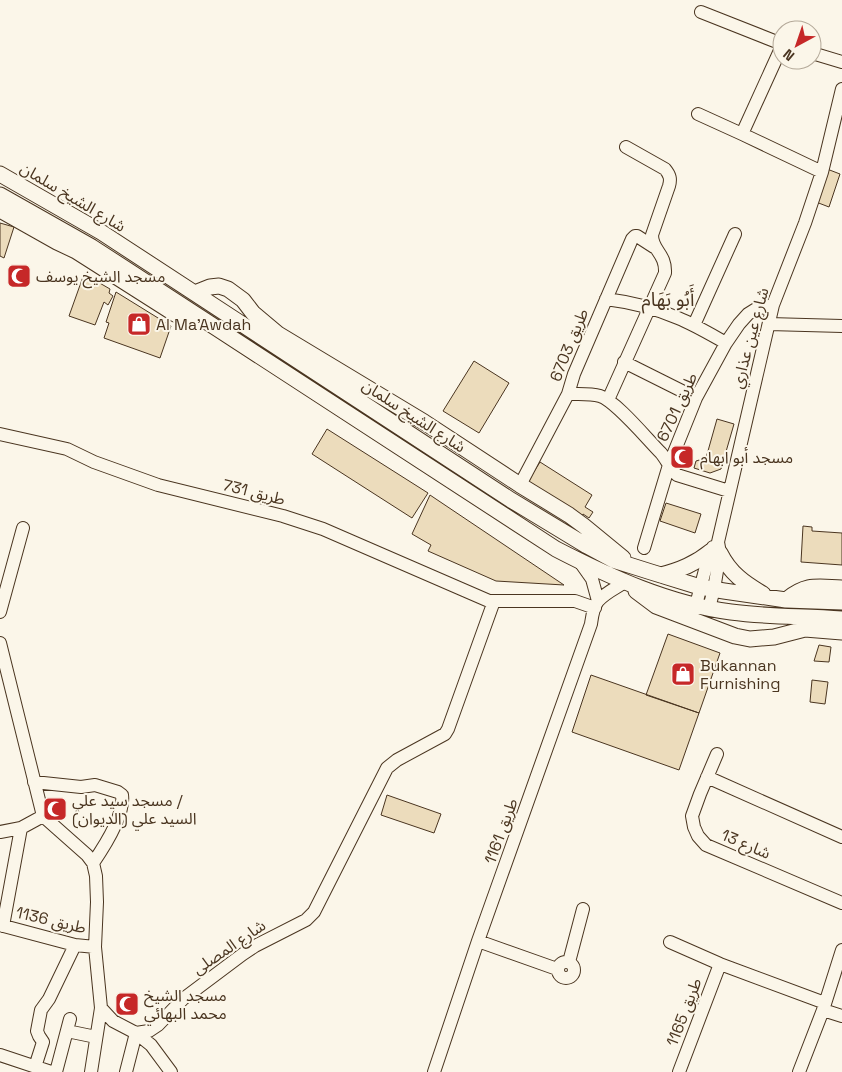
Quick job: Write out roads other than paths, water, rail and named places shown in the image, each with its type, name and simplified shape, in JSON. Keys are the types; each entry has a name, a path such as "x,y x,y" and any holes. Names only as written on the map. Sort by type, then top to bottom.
{"main road":[{"name":"شارع الشيخ سلمان","path":"0,174 101,232 511,500 613,560 707,588 786,600 842,602"},
{"name":"شارع الشيخ سلمان","path":"0,195 92,247 556,549 580,562 625,582 682,602 703,607 730,612 842,619"},
{"path":"0,210 76,251 175,314 185,319 206,322"},
{"path":"196,293 210,287 219,286 228,289 243,300 253,313 278,334 424,422 584,526 634,567"},
{"path":"660,575 695,563 716,549 737,577 769,597"},
{"path":"625,582 656,606 727,633 750,639 774,637 805,629 842,632"},
{"path":"786,600 796,592 809,587 842,588"},
{"path":"730,612 774,637"}],"street":[{"path":"702,12 772,41"},
{"path":"822,56 842,62"},
{"path":"742,134 772,67"},
{"name":"شارع عين عذاري","path":"703,607 773,305 805,223 822,172 842,89"},
{"path":"698,114 822,172"},
{"path":"608,400 665,272 664,260 654,247 652,235 671,180 665,169 626,147"},
{"path":"694,326 735,234"},
{"name":"طريق 6703","path":"520,485 568,394 574,374 633,237 639,236 654,247"},
{"path":"606,299 649,307 678,317 726,343"},
{"name":"طريق 6701","path":"644,548 669,465 696,398 726,343 739,324 748,314 756,309 773,305"},
{"path":"769,324 842,326"},
{"path":"624,362 696,398"},
{"path":"568,394 597,395 608,400 661,453 672,471 677,475 729,491"},
{"name":"طريق 731","path":"0,434 67,449 94,462 158,485 283,516 323,529 489,601 494,601"},
{"path":"0,612 23,528"},
{"path":"580,562 592,580 596,604"},
{"path":"494,601 575,601 596,604 625,582"},
{"name":"شارع المصلى","path":"136,1033 149,1030 158,1025 183,999 243,954 306,920 314,912 387,768 397,760 445,734 494,601"},
{"name":"طريق 1161","path":"434,1072 596,604"},
{"path":"0,643 43,816 87,855 96,876 95,947 101,1008 91,1072"},
{"name":"شارع 13","path":"718,754 692,816 698,836 706,845 842,903"},
{"path":"707,777 842,837"},
{"path":"34,782 81,786 95,785 118,792 122,796 123,802 116,824 103,848 92,863"},
{"path":"0,832 20,828 43,816"},
{"path":"2,925 20,828"},
{"path":"478,941 557,968 558,974 568,978 572,976 574,971 574,966 569,962 583,909"},
{"name":"طريق 1136","path":"2,925 74,945 95,947"},
{"path":"670,942 824,1006 842,1016"},
{"path":"35,1067 44,1042 37,1030 41,1010 49,999 74,945"},
{"path":"799,1072 824,1006 842,950"},
{"name":"طريق 1165","path":"679,1072 720,964"},
{"path":"101,1008 113,1021 136,1033 151,1045 171,1072"},
{"path":"56,1072 69,1025 96,1037"},
{"path":"126,1072 136,1033"},
{"path":"0,1055 51,1072"}],"place":[{"name":"مسجد الشيخ يوسف","path":"19,276"},
{"name":"Al Ma'Awdah","path":"139,324"},
{"name":"مسجد أبو ابهام","path":"682,457"},
{"name":"Bukannan Furnishing","path":"683,674"},
{"name":"مسجد سيد علي / السيد علي (الديوان)","path":"55,809"},
{"name":"مسجد الشيخ محمد البهائي","path":"127,1004"}],"district":[{"name":"أَبُو بَهَام","path":"668,299"}]}
